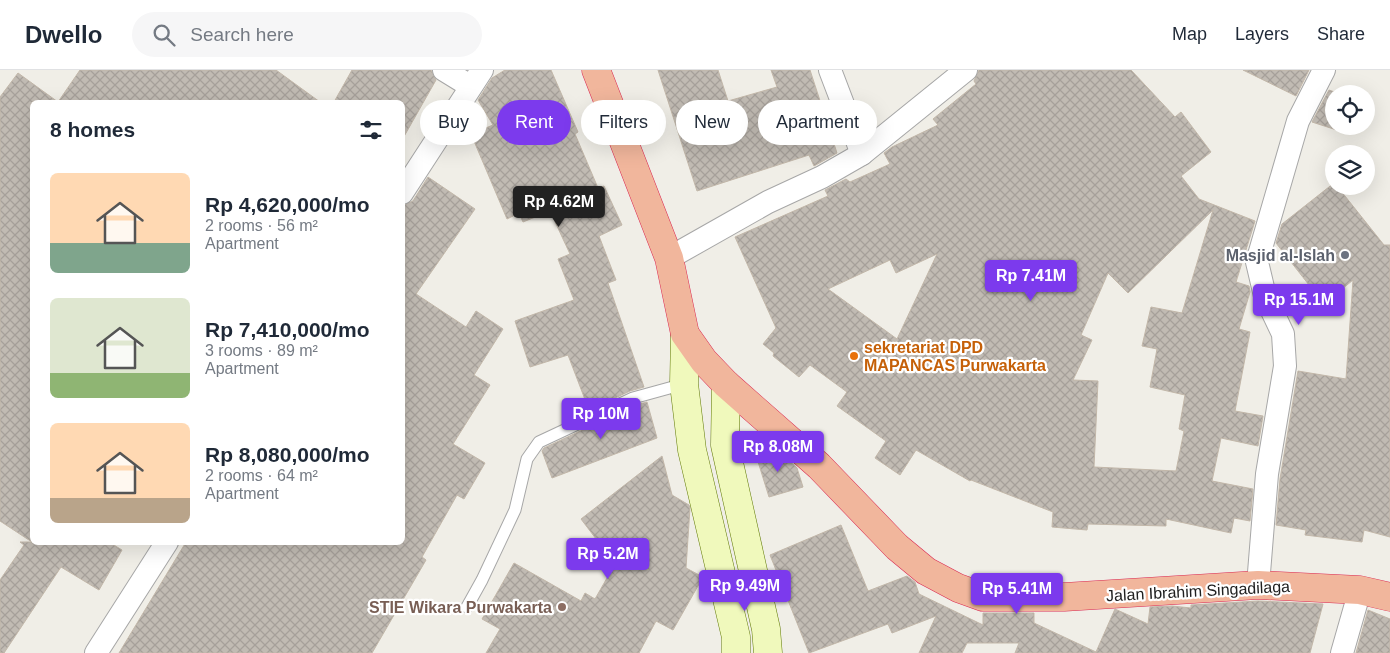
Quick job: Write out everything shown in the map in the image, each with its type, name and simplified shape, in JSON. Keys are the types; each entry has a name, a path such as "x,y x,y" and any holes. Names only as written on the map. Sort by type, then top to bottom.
{"highway":[{"path":"596,70 669,258 685,334"},
{"name":"Jalan Ibrahim Singadilaga","path":"685,334 704,362 726,384 819,466 897,547 926,571 958,588 983,597 1026,598 1258,585 1360,590 1390,597"}],"main road":[{"path":"685,334 684,384 692,450 736,645 767,641 725,446 726,384"}],"street":[{"path":"405,188 476,78 444,70"},
{"path":"830,70 862,154"},
{"path":"669,258 768,202 822,177 862,154 966,70"},
{"path":"1258,585 1267,474 1285,366 1282,334 1265,296 1257,262 1298,121 1324,70"},
{"path":"96,653 165,545"},
{"path":"1342,653 1360,590"}],"lane":[{"path":"467,607 515,510 527,459 540,442 633,398 684,384"}],"building":[{"path":"80,70 276,70 317,100 59,100"},
{"path":"352,70 431,70 436,80 425,100 420,100 420,108 405,135 405,100 335,100"},
{"path":"505,70 551,70 564,100 497,100 497,145 571,145 571,116 578,132 575,134 598,188 604,186 622,225 599,236 616,280 608,283 644,387 630,391 589,410 568,355 530,367 515,321 574,300 558,259 570,254 550,211 523,222 519,213 507,219 476,145 487,145 487,127 493,125 487,115 487,100 478,100 492,78"},
{"path":"658,70 718,70 728,100 676,100 676,126"},
{"path":"771,70 810,70 820,100 758,100 758,145 834,145 837,153 814,166 809,155 697,191 682,145 748,145 748,100 732,100 777,87"},
{"path":"979,70 1131,70 1175,117 1181,112 1211,152 1181,176 1199,199 1255,221 1236,282 1249,286 1250,292 1239,329 1250,332 1235,411 1263,416 1258,446 1221,438 1212,481 1253,489 1250,521 1234,518 1231,533 1166,519 1166,526 1088,524 1087,530 1052,527 1053,512 970,481 916,450 900,475 875,458 886,441 837,406 847,392 810,365 799,377 773,356 774,353 763,344 776,328 735,237 828,196 825,190 846,179 850,182 890,164 884,153 892,147 938,125 933,119 976,84 974,81","holes":["1213,210 1182,313 1151,307 1142,346 1157,349 1150,387 1185,395 1179,429 1184,431 1176,471 1094,467 1098,381 1073,380 1092,340 1081,335 1108,273 1128,293","937,254 897,339 828,289 890,260 896,273"]},
{"path":"1243,70 1309,70 1296,96"},
{"path":"18,73 55,100 30,100 30,541 0,521 0,97"},
{"path":"1325,98 1325,126 1312,122"},
{"path":"428,177 475,209 416,294 466,327 476,311 503,329 474,375 490,385 453,444 485,463 464,499 457,495 422,557 426,560 372,653 119,653 184,545 405,545 405,205 413,201"},
{"path":"1325,190 1325,195 1344,195 1384,245 1390,245 1390,537 1364,530 1362,542 1305,535 1306,530 1276,525 1280,479 1298,371 1346,379 1353,280 1324,304 1276,243 1282,224"},
{"path":"647,402 657,438 552,478 542,451 544,448 636,405"},
{"path":"774,447 779,451 782,462 788,460 797,468 803,487 769,497 755,452"},
{"path":"662,456 672,495 689,505 690,508 686,568 703,577 673,630 656,621 639,653 486,653 500,629 482,619 514,563 581,601 585,593 595,599 615,564 581,519"},
{"path":"841,525 868,591 907,576 915,582 919,594 983,625 983,613 1034,613 1034,623 1096,652 1115,609 1148,624 1150,607 1172,606 1191,608 1191,605 1258,601 1323,604 1310,653 1015,653 1019,643 967,643 962,653 919,653 936,616 892,633 888,624 809,653 770,555"},
{"path":"20,542 30,542 30,545 114,545 122,550 99,590 61,567 4,653 0,653 0,580 24,545"},
{"path":"1368,610 1390,619 1390,653 1356,653"}],"place":[{"name":"Masjid al-Islah","path":"1345,255"},
{"name":"sekretariat DPD MAPANCAS Purwakarta","path":"854,356"},
{"name":"STIE Wikara Purwakarta","path":"562,607"}]}
